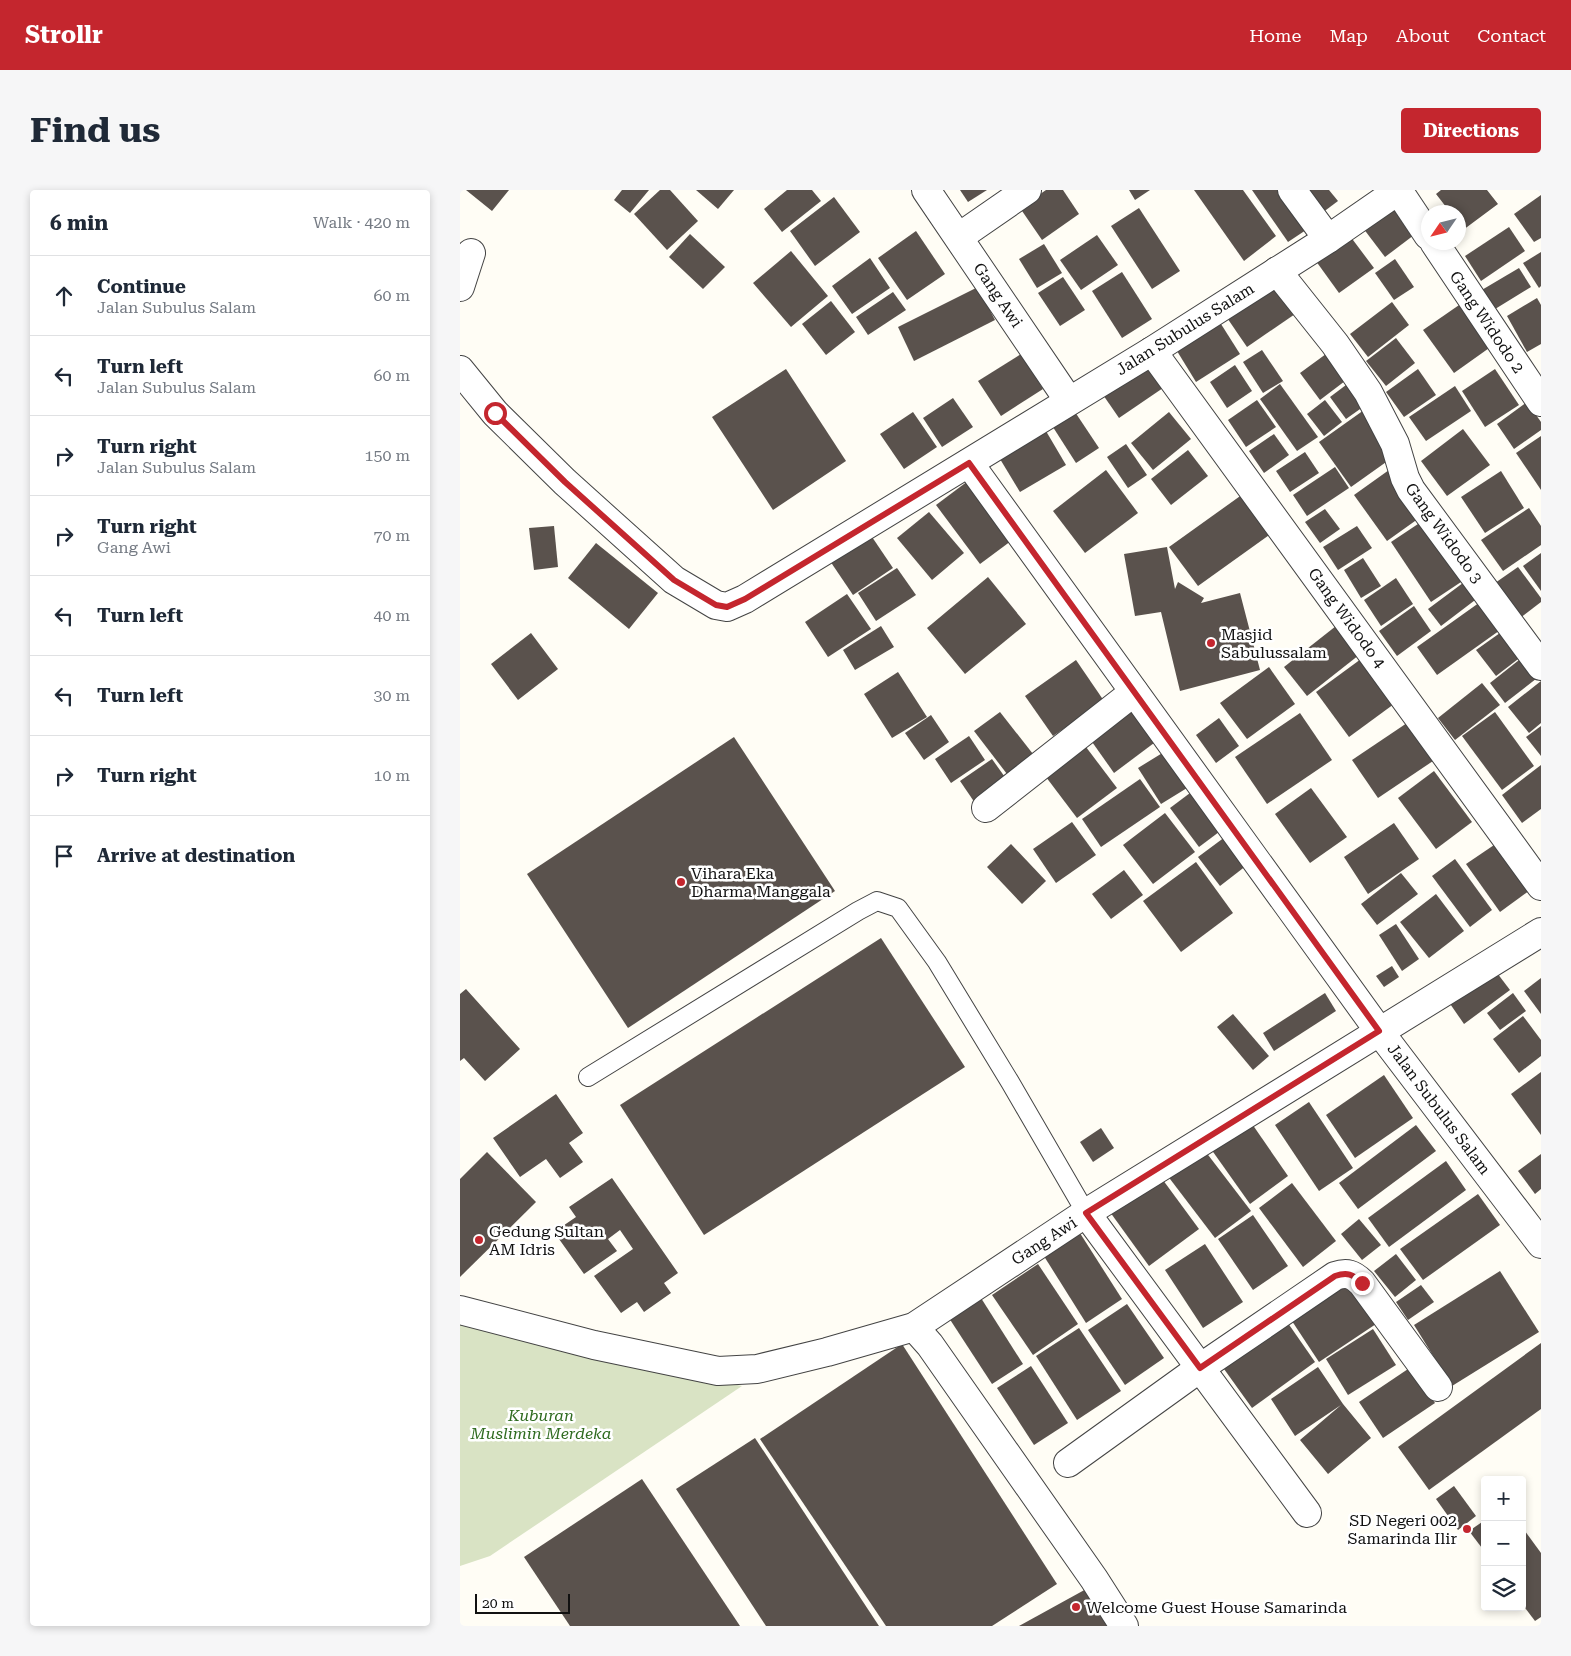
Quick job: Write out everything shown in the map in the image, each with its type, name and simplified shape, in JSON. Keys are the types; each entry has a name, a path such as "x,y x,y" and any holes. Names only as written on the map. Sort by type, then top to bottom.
{"street":[{"name":"Gang Awi","path":"926,190 1069,400"},
{"path":"959,237 1027,190"},
{"path":"1292,190 1328,239"},
{"path":"1399,190 1421,224"},
{"name":"Jalan Subulus Salam","path":"460,370 495,413 580,495 674,580 705,599 727,607 745,599 1152,351 1328,239 1399,190"},
{"name":"Gang Widodo 2","path":"1439,250 1541,402"},
{"path":"460,287 465,255"},
{"name":"Gang Widodo 3","path":"1277,271 1335,344 1368,392 1395,444 1405,478 1411,490 1541,666"},
{"name":"Gang Widodo 4","path":"1152,351 1541,886"},
{"name":"Jalan Subulus Salam","path":"969,463 1379,1031 1541,1244"},
{"path":"986,808 1134,692"},
{"name":"Gang Awi","path":"460,1310 594,1345 718,1371 757,1369 827,1352 914,1327 1086,1213 1541,932"},
{"path":"1086,1213 1307,1513"},
{"path":"1068,1463 1200,1368 1335,1276 1345,1274 1356,1277 1362,1283 1438,1387"},
{"path":"914,1327 930,1345 1094,1579 1124,1626"}],"lane":[{"path":"588,1077 858,911 877,901 883,902 898,908 937,962 1010,1082 1086,1213"}],"green space":[{"name":"Kuburan Muslimin Merdeka","path":"460,1324 742,1386 490,1556 460,1566"}],"building":[{"path":"466,190 509,190 492,211"},
{"path":"622,190 649,190 630,213 614,200"},
{"path":"660,190 670,190 698,221 667,250 634,214"},
{"path":"696,190 734,190 718,209"},
{"path":"787,190 812,190 821,201 782,232 764,209"},
{"path":"960,190 987,190 968,202"},
{"path":"1046,190 1063,190 1079,214 1042,240 1020,208"},
{"path":"1129,190 1150,190 1135,200"},
{"path":"1194,190 1243,190 1276,236 1244,261"},
{"path":"1252,190 1283,190 1309,228 1288,242"},
{"path":"1298,190 1329,190 1338,201 1318,216"},
{"path":"1441,190 1487,190 1498,204 1466,228 1466,205 1445,205 1436,194"},
{"path":"1541,195 1541,238 1534,242 1514,214"},
{"path":"834,197 860,232 815,266 790,231"},
{"path":"1396,203 1418,232 1385,257 1363,228"},
{"path":"1139,208 1180,271 1152,289 1111,226"},
{"path":"1509,227 1525,251 1481,281 1465,256"},
{"path":"916,231 945,274 907,300 878,258"},
{"path":"1347,232 1374,268 1339,293 1313,257"},
{"path":"690,234 725,267 703,289 669,257"},
{"path":"1097,235 1118,265 1081,290 1060,260"},
{"path":"1044,244 1062,273 1037,288 1019,259"},
{"path":"791,251 828,296 791,327 753,283"},
{"path":"1541,252 1541,286 1539,288 1523,263"},
{"path":"870,258 890,288 852,314 832,286"},
{"path":"1395,259 1414,287 1394,300 1375,273"},
{"path":"1519,268 1531,287 1487,314 1475,294"},
{"path":"1122,272 1152,319 1122,338 1092,291"},
{"path":"1063,277 1085,310 1060,326 1038,293"},
{"path":"1274,277 1298,312 1247,347 1223,312"},
{"path":"978,287 995,320 914,361 898,327"},
{"path":"893,292 906,310 868,335 856,317"},
{"path":"1537,298 1541,305 1541,344 1527,352 1507,316"},
{"path":"831,301 855,332 826,355 802,324"},
{"path":"1392,302 1409,325 1368,357 1350,334"},
{"path":"1462,303 1492,346 1454,373 1423,330"},
{"path":"1221,324 1240,354 1196,382 1177,351"},
{"path":"1396,338 1415,363 1386,386 1366,361"},
{"path":"1262,350 1283,381 1263,393 1243,362"},
{"path":"1021,354 1043,389 1001,416 978,381"},
{"path":"1326,354 1345,381 1320,400 1300,373"},
{"path":"1144,360 1163,388 1119,418 1099,389"},
{"path":"1235,365 1252,391 1227,408 1210,382"},
{"path":"786,369 846,461 773,510 712,417"},
{"path":"1418,369 1436,395 1404,417 1386,392"},
{"path":"1495,369 1519,405 1485,427 1462,391"},
{"path":"1354,379 1370,402 1346,419 1330,397"},
{"path":"1280,384 1318,437 1297,451 1260,399"},
{"path":"1455,386 1471,411 1426,441 1409,417"},
{"path":"953,398 973,427 942,447 923,418"},
{"path":"1257,400 1276,427 1246,447 1228,420"},
{"path":"1325,400 1342,422 1324,436 1307,414"},
{"path":"1527,402 1541,422 1541,430 1514,449 1497,424"},
{"path":"1073,409 1099,448 1076,463 1051,424"},
{"path":"1364,410 1396,455 1351,487 1319,442"},
{"path":"913,412 937,447 904,469 880,434"},
{"path":"1169,412 1191,439 1153,470 1131,443"},
{"path":"1043,426 1066,465 1020,492 997,454"},
{"path":"1463,429 1490,465 1447,496 1421,461"},
{"path":"1274,434 1289,455 1264,473 1249,451"},
{"path":"1541,436 1541,490 1516,453"},
{"path":"1126,444 1147,475 1128,488 1107,457"},
{"path":"1188,450 1208,476 1171,505 1151,479"},
{"path":"1305,452 1319,473 1290,492 1276,471"},
{"path":"1335,467 1349,488 1307,516 1293,495"},
{"path":"1106,470 1138,513 1085,553 1053,511"},
{"path":"1389,470 1422,516 1387,541 1354,495"},
{"path":"1501,471 1524,508 1485,533 1461,497"},
{"path":"968,481 1011,541 980,564 936,505"},
{"path":"1243,494 1272,533 1198,586 1169,547"},
{"path":"1529,508 1541,526 1541,545 1503,571 1481,540"},
{"path":"1325,509 1340,529 1320,543 1305,522"},
{"path":"929,512 964,553 932,580 897,538"},
{"path":"1430,516 1470,576 1431,602 1391,542"},
{"path":"554,526 558,567 534,570 529,528"},
{"path":"1357,526 1372,548 1338,570 1323,547"},
{"path":"868,531 893,568 853,595 828,558"},
{"path":"596,543 658,593 629,629 568,578"},
{"name":"Masjid Sabulussalam","path":"1167,547 1175,589 1178,582 1204,598 1201,603 1240,593 1260,670 1180,691 1161,612 1135,616 1124,554"},
{"path":"1541,553 1541,591 1523,566"},
{"path":"1363,558 1381,586 1361,598 1344,570"},
{"path":"1518,567 1541,598 1541,602 1520,618 1495,583"},
{"path":"897,568 916,595 876,621 858,593"},
{"path":"988,577 1026,624 965,674 927,628"},
{"path":"1471,577 1483,594 1441,626 1428,609"},
{"path":"1396,578 1413,604 1381,626 1364,600"},
{"path":"847,594 871,629 828,657 805,622"},
{"path":"1483,600 1503,628 1437,675 1417,647"},
{"path":"1414,606 1431,631 1397,656 1379,631"},
{"path":"881,626 894,647 855,670 843,650"},
{"path":"1336,626 1359,655 1307,696 1284,667"},
{"path":"1507,628 1526,653 1496,676 1476,650"},
{"path":"531,633 558,669 518,700 491,664"},
{"path":"1528,653 1541,675 1505,703 1490,683"},
{"path":"1361,659 1394,704 1349,737 1316,692"},
{"path":"1076,660 1104,701 1053,736 1025,696"},
{"path":"1269,667 1295,704 1247,739 1220,703"},
{"path":"898,672 927,717 892,738 864,694"},
{"path":"1541,681 1541,723 1529,733 1508,707"},
{"path":"1482,683 1500,705 1455,740 1438,718"},
{"path":"1131,711 1154,743 1114,773 1090,739"},
{"path":"1000,712 1033,754 1007,774 974,731"},
{"path":"1495,712 1534,766 1502,790 1462,736"},
{"path":"1300,713 1332,760 1267,804 1235,757"},
{"path":"931,715 949,742 924,760 905,733"},
{"path":"1219,718 1239,746 1216,763 1196,735"},
{"path":"1407,723 1433,761 1378,798 1352,760"},
{"path":"1541,726 1541,756 1526,737"},
{"path":"969,736 985,760 951,783 935,759"},
{"name":"Vihara Eka Dharma Manggala","path":"734,737 835,891 628,1028 527,874"},
{"path":"1086,747 1117,788 1077,818 1046,777"},
{"path":"1164,752 1187,788 1161,804 1138,768"},
{"path":"992,759 1007,780 975,803 960,781"},
{"path":"1541,765 1541,809 1522,823 1502,795"},
{"path":"1434,771 1472,822 1436,849 1398,798"},
{"path":"1140,779 1160,807 1101,847 1082,819"},
{"path":"1311,788 1347,837 1310,863 1275,814"},
{"path":"1194,790 1223,829 1199,847 1170,808"},
{"path":"1165,813 1195,852 1153,884 1123,845"},
{"path":"1072,822 1096,855 1056,883 1033,849"},
{"path":"1394,823 1419,859 1368,894 1344,857"},
{"path":"1229,834 1251,862 1220,886 1198,857"},
{"path":"1500,841 1533,888 1500,912 1466,864"},
{"path":"1011,844 1046,881 1022,904 987,867"},
{"path":"1455,859 1492,910 1470,927 1432,876"},
{"path":"1196,862 1233,913 1181,952 1143,901"},
{"path":"1124,870 1143,895 1111,919 1092,894"},
{"path":"1401,873 1418,894 1377,925 1361,904"},
{"path":"1436,894 1464,931 1429,958 1400,922"},
{"path":"1396,924 1419,959 1402,971 1379,935"},
{"path":"881,938 965,1067 704,1235 620,1105"},
{"path":"1491,965 1510,990 1464,1024 1446,998"},
{"path":"1392,966 1399,977 1384,987 1376,976"},
{"path":"1541,978 1541,1014 1524,991"},
{"path":"466,989 520,1049 485,1081 464,1058 460,1061 460,994"},
{"path":"1325,993 1336,1011 1274,1051 1263,1033"},
{"path":"1513,993 1526,1011 1500,1030 1487,1013"},
{"path":"1233,1014 1269,1056 1253,1070 1217,1027"},
{"path":"1523,1016 1541,1040 1541,1056 1519,1073 1493,1039"},
{"path":"1541,1072 1541,1135 1511,1094"},
{"path":"1384,1075 1413,1118 1355,1158 1326,1115"},
{"path":"556,1094 583,1133 569,1143 583,1162 560,1178 546,1159 520,1177 493,1138"},
{"path":"1309,1102 1353,1168 1319,1191 1275,1125"},
{"path":"1250,1121 1288,1176 1250,1204 1211,1149"},
{"path":"1416,1125 1436,1151 1358,1209 1339,1183"},
{"path":"1101,1128 1114,1148 1093,1162 1080,1142"},
{"path":"1202,1147 1251,1211 1215,1238 1167,1175"},
{"name":"Gedung Sultan AM Idris","path":"487,1152 536,1202 460,1277 460,1179"},
{"path":"1541,1154 1541,1189 1535,1194 1518,1171"},
{"path":"1446,1161 1466,1190 1389,1247 1368,1218"},
{"path":"1160,1176 1199,1229 1149,1266 1110,1212"},
{"path":"612,1178 678,1273 664,1283 671,1293 644,1312 637,1302 621,1313 594,1276 633,1249 620,1230 608,1239 617,1251 584,1274 554,1232 576,1217 569,1207"},
{"path":"1292,1183 1336,1241 1303,1267 1259,1208"},
{"path":"1478,1194 1500,1225 1423,1280 1400,1249"},
{"path":"1253,1215 1288,1266 1253,1290 1218,1239"},
{"path":"1359,1219 1381,1245 1362,1260 1341,1234"},
{"path":"1078,1230 1122,1299 1086,1323 1042,1253"},
{"path":"1205,1244 1243,1302 1203,1328 1165,1270"},
{"path":"1396,1254 1416,1280 1395,1297 1374,1271"},
{"path":"1038,1264 1078,1324 1033,1355 992,1295"},
{"path":"1500,1271 1539,1332 1452,1386 1414,1325"},
{"path":"1346,1278 1376,1324 1319,1362 1288,1315"},
{"path":"1421,1285 1434,1302 1408,1320 1396,1302"},
{"path":"981,1298 1023,1364 992,1384 949,1318"},
{"path":"1127,1304 1164,1358 1125,1385 1088,1330"},
{"path":"1283,1316 1315,1362 1252,1408 1219,1362"},
{"path":"1079,1328 1121,1391 1077,1420 1036,1356"},
{"path":"1373,1329 1396,1365 1348,1395 1326,1359"},
{"path":"1541,1343 1541,1409 1429,1490 1398,1447"},
{"path":"902,1344 1057,1584 992,1626 886,1626 760,1439"},
{"path":"1031,1366 1068,1423 1034,1445 997,1388"},
{"path":"1318,1367 1343,1404 1371,1438 1328,1474 1300,1440 1341,1405 1295,1436 1271,1399"},
{"path":"1411,1367 1435,1403 1383,1438 1359,1402"},
{"path":"755,1438 879,1626 766,1626 676,1489"},
{"path":"642,1479 740,1626 570,1626 524,1557"},
{"path":"1454,1486 1476,1516 1458,1530 1436,1499"},
{"path":"1481,1523 1481,1547 1469,1531"},
{"path":"1526,1532 1541,1553 1541,1617 1535,1621 1526,1609"},
{"name":"Welcome Guest House Samarinda","path":"1088,1588 1109,1626 1019,1626"}],"place":[{"name":"Masjid Sabulussalam","path":"1211,643"},
{"name":"Vihara Eka Dharma Manggala","path":"681,882"},
{"name":"Gedung Sultan AM Idris","path":"479,1240"},
{"name":"SD Negeri 002 Samarinda Ilir","path":"1467,1529"},
{"name":"Welcome Guest House Samarinda","path":"1076,1607"}],"route":[{"path":"495,413 565,482 674,580 716,605 727,607 745,599 969,463 1379,1031 1086,1213 1200,1368 1335,1276 1350,1274 1362,1283"}]}
